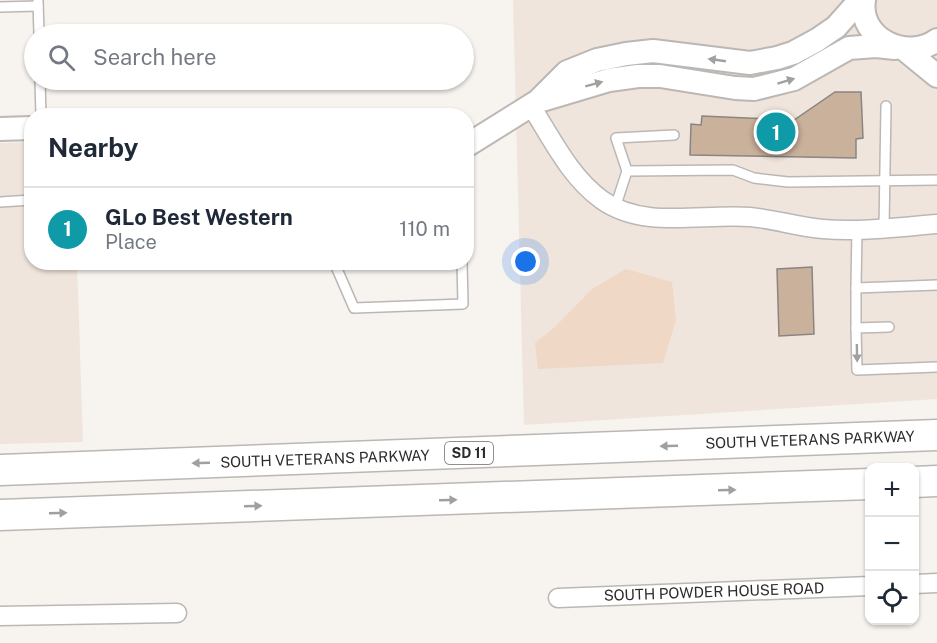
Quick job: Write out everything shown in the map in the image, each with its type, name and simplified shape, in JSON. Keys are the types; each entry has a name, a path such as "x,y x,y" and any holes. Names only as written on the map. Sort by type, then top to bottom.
{"highway":[{"name":"SOUTH VETERANS PARKWAY","path":"0,470 937,435"},
{"path":"919,482 937,481"},
{"path":"0,515 865,484"}],"street":[{"path":"862,0 866,21 874,33 900,48 937,76"},
{"path":"474,142 534,104 567,72 597,60 653,51 750,63 777,58 793,53 817,40 836,27 862,0"},
{"path":"534,104 609,80 638,76 660,76 754,89 794,79 849,48 876,46 921,48 937,40"},
{"path":"534,104 572,171 585,185 615,208 627,213 652,217 750,217 822,229 937,224"},
{"path":"0,129 24,128"},
{"path":"919,584 937,583"},
{"name":"SOUTH POWDER HOUSE ROAD","path":"558,598 865,586"},
{"path":"0,616 177,613"}],"lane":[{"path":"0,7 38,3 39,24"},
{"path":"40,90 41,108"},
{"path":"884,228 886,106"},
{"path":"615,208 627,171 616,138 674,135"},
{"path":"627,171 733,170 754,178 788,182 937,180"},
{"path":"0,202 24,200"},
{"path":"856,228 857,370 937,367"},
{"path":"337,270 354,308 463,304 462,270"},
{"path":"856,288 937,285"},
{"path":"856,328 889,327"}],"shaded area":[{"path":"513,0 937,0 937,399 524,425"},
{"path":"24,142 24,270 77,270 83,442 0,444 0,143"},
{"path":"626,269 672,282 676,320 663,363 538,369 535,343 555,327 592,289"}],"building":[{"path":"835,92 861,92 863,138 856,139 856,158 690,155 691,124 701,125 702,116 794,120"},
{"path":"812,267 814,334 779,336 777,269"}],"place":[{"name":"GLo Best Western","path":"776,132"}]}
